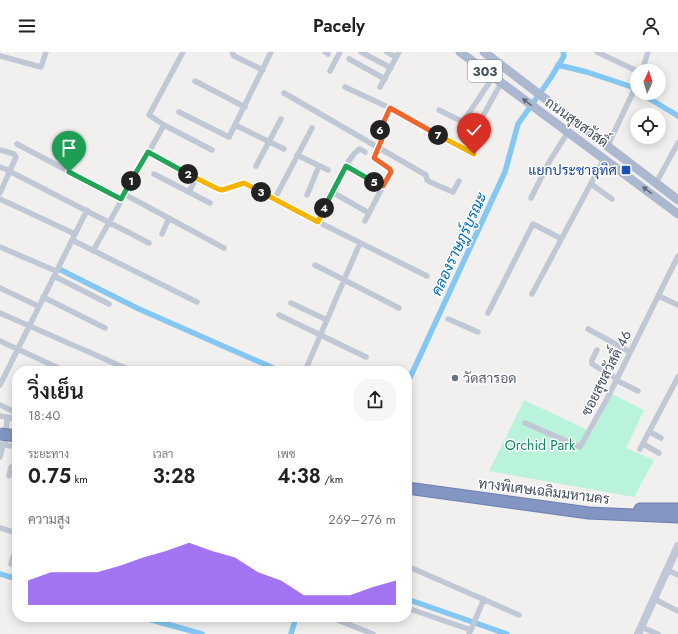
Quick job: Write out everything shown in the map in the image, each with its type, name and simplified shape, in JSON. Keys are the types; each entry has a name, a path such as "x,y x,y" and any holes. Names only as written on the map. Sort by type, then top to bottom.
{"highway":[{"name":"ทางพิเศษเฉลิมมหานคร","path":"412,482 595,506 678,509"},
{"name":"ทางพิเศษเฉลิมมหานคร","path":"412,489 590,513 678,517"}],"main road":[{"name":"ถนนสุขสวัสดิ์","path":"460,52 678,214"},
{"name":"ถนนสุขสวัสดิ์","path":"484,52 608,145 678,200"},
{"path":"672,573 678,546"},
{"path":"642,631 656,600 672,573 678,559"}],"street":[{"path":"0,56 41,67 46,52"},
{"path":"183,52 149,114 164,125 212,150"},
{"path":"232,52 234,56 263,70"},
{"path":"179,112 229,137 271,52"},
{"path":"330,71 340,52"},
{"path":"361,52 391,68"},
{"path":"380,87 398,54 387,52"},
{"path":"597,52 630,68"},
{"path":"644,64 648,52"},
{"path":"349,59 384,79"},
{"path":"439,110 463,122 493,77"},
{"path":"195,81 245,107"},
{"path":"478,125 501,83"},
{"path":"344,87 390,108 474,154"},
{"path":"284,93 378,149 426,175 427,180 430,182 451,192 455,190 460,181"},
{"path":"608,145 630,100"},
{"path":"365,221 391,170 374,158 382,136 380,130 390,108"},
{"path":"256,166 281,118"},
{"path":"93,251 164,125"},
{"path":"235,125 284,149"},
{"path":"274,200 312,128"},
{"path":"530,198 548,162 568,132"},
{"path":"656,183 678,143"},
{"path":"17,144 123,197 169,218 224,248"},
{"path":"0,150 15,155 11,172 0,193"},
{"path":"318,222 346,166 357,150 365,152"},
{"path":"148,152 196,178 222,190 244,183 274,200 426,276"},
{"path":"297,155 328,170"},
{"path":"532,294 560,238 562,239 604,159"},
{"path":"307,194 319,166"},
{"path":"346,166 383,186"},
{"path":"0,167 87,210 149,243"},
{"path":"154,174 210,203"},
{"path":"189,192 196,178"},
{"path":"591,184 612,199"},
{"path":"332,192 369,213"},
{"path":"0,199 75,234"},
{"path":"0,384 87,210"},
{"path":"162,234 169,218"},
{"path":"488,313 534,224 560,238"},
{"path":"72,240 197,302"},
{"path":"307,366 360,243"},
{"path":"0,247 56,271 109,304"},
{"name":"ซอยสุขสวัสดิ์ 46","path":"525,423 580,447 617,379 678,256"},
{"path":"315,264 399,308"},
{"path":"0,288 38,306"},
{"path":"658,296 678,305"},
{"path":"43,297 105,328"},
{"path":"291,303 327,320"},
{"path":"0,313 121,366"},
{"path":"279,315 366,357"},
{"path":"448,319 478,332"},
{"path":"588,329 630,352"},
{"path":"0,341 54,366"},
{"path":"597,350 592,360 592,364 638,391"},
{"path":"659,453 642,447 676,384 678,377"},
{"path":"0,405 12,411"},
{"path":"0,416 12,418"},
{"path":"0,457 7,430 7,417"},
{"path":"650,432 660,438"},
{"path":"9,476 12,467"},
{"path":"412,485 598,510 678,513"},
{"path":"0,528 12,532"},
{"path":"412,568 519,615"},
{"path":"412,610 470,632 484,599"},
{"path":"656,600 678,611"},
{"path":"343,622 373,634"},
{"path":"642,631 658,634"}],"green space":[{"name":"Orchid Park","path":"612,394 644,410 626,448 654,460 634,497 489,471 524,400 592,432"}],"waterway":[{"name":"คลองราษฎร์บูรณะ","path":"412,373 505,172 518,124 550,79 564,56 563,52"},
{"path":"558,65 587,72 630,86"},
{"path":"652,100 678,116"},
{"path":"61,270 139,309 269,366"},
{"path":"0,574 12,578"},
{"path":"412,601 507,634"},
{"path":"159,622 202,634"},
{"name":"คลองราษฎร์บูรณะ","path":"291,634 295,622"}],"place":[{"name":"แยกประชาอุทิศ","path":"626,170"},
{"name":"วัดสารอด","path":"455,378"}],"route":[{"path":"69,172 121,199 148,152 218,189 222,190 244,183 318,222 346,166 383,186 391,170 376,160 374,155 382,139 380,130 390,108 474,154"}]}
